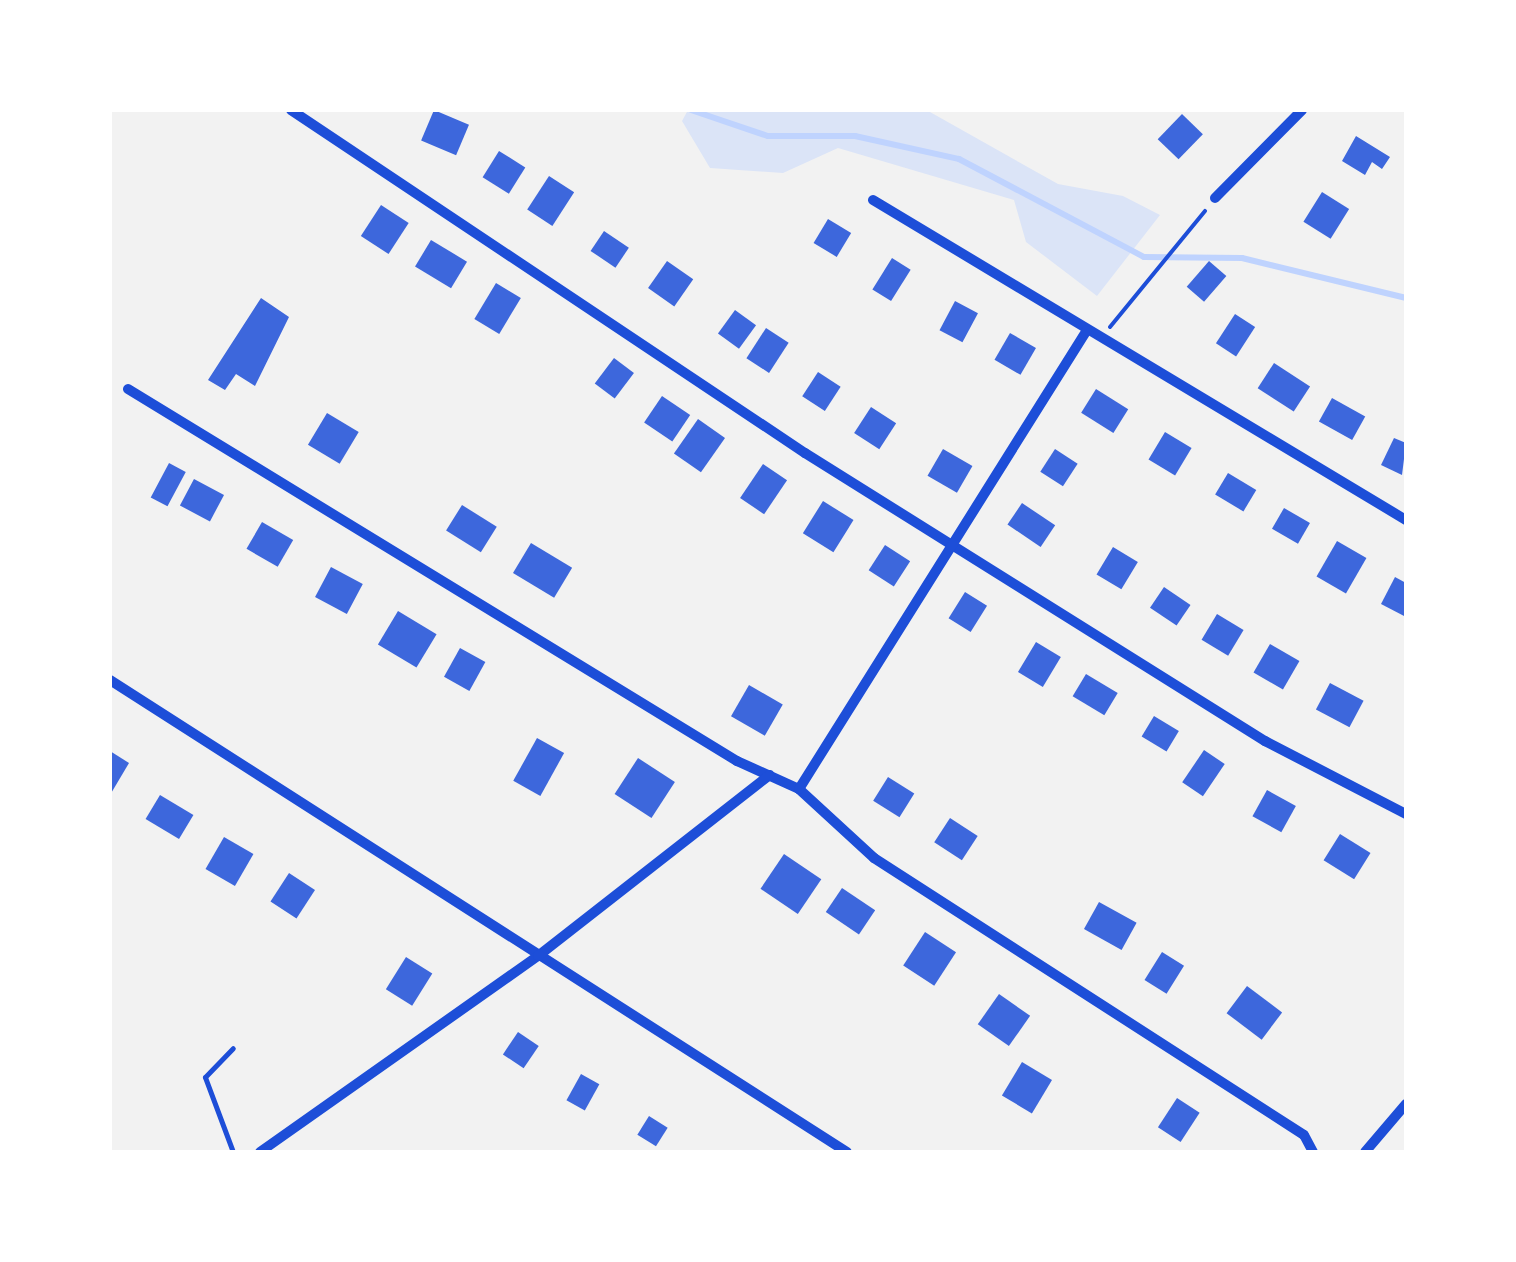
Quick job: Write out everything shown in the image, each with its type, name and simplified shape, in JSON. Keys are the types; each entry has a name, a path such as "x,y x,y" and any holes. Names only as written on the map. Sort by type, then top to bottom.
{"street":[{"path":"290,110 805,452 956,541 1265,741 1406,814"},
{"path":"1214,198 1302,110"},
{"path":"873,200 1406,520"},
{"path":"799,788 1088,330"},
{"path":"128,389 770,776 799,788 874,858 1304,1135 1313,1152"},
{"path":"110,680 847,1152"},
{"path":"260,1152 538,956 770,776"},
{"path":"1365,1152 1406,1104"}],"lane":[{"path":"233,1048 204,1077 233,1152"}],"path":[{"path":"1100,338 1214,198"}],"shaded area":[{"path":"688,110 930,112 1058,184 1123,196 1160,215 1097,296 1026,242 1014,200 838,148 783,173 710,168 682,121"}],"building":[{"path":"434,110 469,125 456,155 421,140"},
{"path":"1182,114 1203,134 1179,159 1158,139"},
{"path":"1356,136 1390,157 1382,169 1372,162 1365,175 1342,161"},
{"path":"499,151 525,167 509,194 483,177"},
{"path":"549,176 574,192 552,226 527,210"},
{"path":"1322,192 1349,209 1331,239 1303,222"},
{"path":"381,205 409,223 389,254 361,236"},
{"path":"828,219 851,233 837,257 814,243"},
{"path":"604,231 629,248 615,268 591,251"},
{"path":"431,240 467,262 451,288 415,267"},
{"path":"892,258 911,270 891,301 872,289"},
{"path":"667,261 693,279 674,306 648,288"},
{"path":"1209,261 1226,276 1204,302 1187,287"},
{"path":"496,283 521,298 499,334 474,319"},
{"path":"261,298 289,317 255,386 236,374 225,390 208,380"},
{"path":"955,301 978,313 962,342 940,330"},
{"path":"735,310 756,325 739,349 718,333"},
{"path":"1235,314 1255,327 1236,356 1216,343"},
{"path":"766,328 789,343 769,373 746,358"},
{"path":"1010,333 1036,348 1020,375 994,360"},
{"path":"614,358 634,373 615,399 595,384"},
{"path":"1274,363 1310,386 1294,412 1258,388"},
{"path":"818,372 841,387 825,411 802,396"},
{"path":"1096,389 1128,409 1113,433 1081,413"},
{"path":"662,396 690,415 672,442 644,423"},
{"path":"1332,398 1365,416 1352,440 1319,422"},
{"path":"871,407 896,423 879,449 854,433"},
{"path":"327,413 359,432 340,464 308,445"},
{"path":"698,419 725,438 701,472 674,453"},
{"path":"1165,432 1192,448 1175,475 1149,459"},
{"path":"1394,438 1406,443 1402,475 1381,465"},
{"path":"943,449 972,466 957,493 928,476"},
{"path":"1055,449 1078,464 1063,486 1040,472"},
{"path":"169,463 186,472 167,506 151,497"},
{"path":"763,464 787,480 764,514 740,498"},
{"path":"1228,473 1256,490 1243,511 1215,494"},
{"path":"194,479 224,495 210,521 180,505"},
{"path":"823,501 854,520 833,552 803,533"},
{"path":"1022,503 1055,525 1041,547 1007,525"},
{"path":"462,505 497,527 481,552 446,530"},
{"path":"1284,508 1310,523 1298,544 1272,529"},
{"path":"262,522 293,540 278,567 247,549"},
{"path":"1337,541 1366,558 1346,594 1316,577"},
{"path":"531,543 572,568 554,598 513,573"},
{"path":"885,545 910,561 894,586 869,570"},
{"path":"1113,547 1138,562 1121,589 1097,574"},
{"path":"331,567 363,584 347,614 315,597"},
{"path":"1395,577 1406,583 1406,617 1381,604"},
{"path":"1164,587 1191,605 1177,626 1150,608"},
{"path":"965,592 987,606 971,632 949,618"},
{"path":"398,611 437,634 416,668 378,644"},
{"path":"1217,614 1244,630 1228,656 1202,640"},
{"path":"1036,642 1061,657 1043,687 1018,672"},
{"path":"1270,644 1299,661 1283,690 1254,673"},
{"path":"460,648 485,662 469,691 444,677"},
{"path":"1086,674 1118,693 1104,715 1073,696"},
{"path":"1330,683 1364,701 1349,727 1316,709"},
{"path":"749,685 783,704 765,736 731,716"},
{"path":"1154,716 1179,731 1166,752 1142,737"},
{"path":"537,738 564,753 540,796 513,781"},
{"path":"1204,750 1225,764 1203,796 1182,782"},
{"path":"110,751 129,763 110,795"},
{"path":"638,758 675,782 651,818 615,794"},
{"path":"888,777 914,793 899,817 873,801"},
{"path":"1267,790 1296,806 1281,832 1252,816"},
{"path":"160,795 193,815 179,839 146,819"},
{"path":"950,818 978,836 962,860 934,842"},
{"path":"1340,834 1371,853 1354,879 1324,860"},
{"path":"224,837 253,854 235,886 206,869"},
{"path":"784,854 821,879 798,914 761,889"},
{"path":"289,873 315,890 296,918 270,902"},
{"path":"842,888 875,910 859,934 826,912"},
{"path":"1099,902 1137,923 1122,950 1084,929"},
{"path":"925,932 956,952 934,986 903,966"},
{"path":"1162,952 1184,966 1167,994 1145,980"},
{"path":"406,957 432,973 412,1006 386,989"},
{"path":"1247,986 1282,1012 1262,1040 1227,1013"},
{"path":"999,994 1030,1016 1009,1046 978,1024"},
{"path":"518,1032 539,1046 524,1068 503,1054"},
{"path":"1022,1062 1052,1080 1032,1113 1002,1095"},
{"path":"581,1074 599,1084 585,1110 566,1100"},
{"path":"1177,1098 1200,1113 1181,1142 1158,1127"},
{"path":"649,1116 668,1128 656,1146 637,1135"}],"waterway":[{"path":"691,110 768,136 855,136 959,159 1144,257 1242,258 1406,298"}]}
